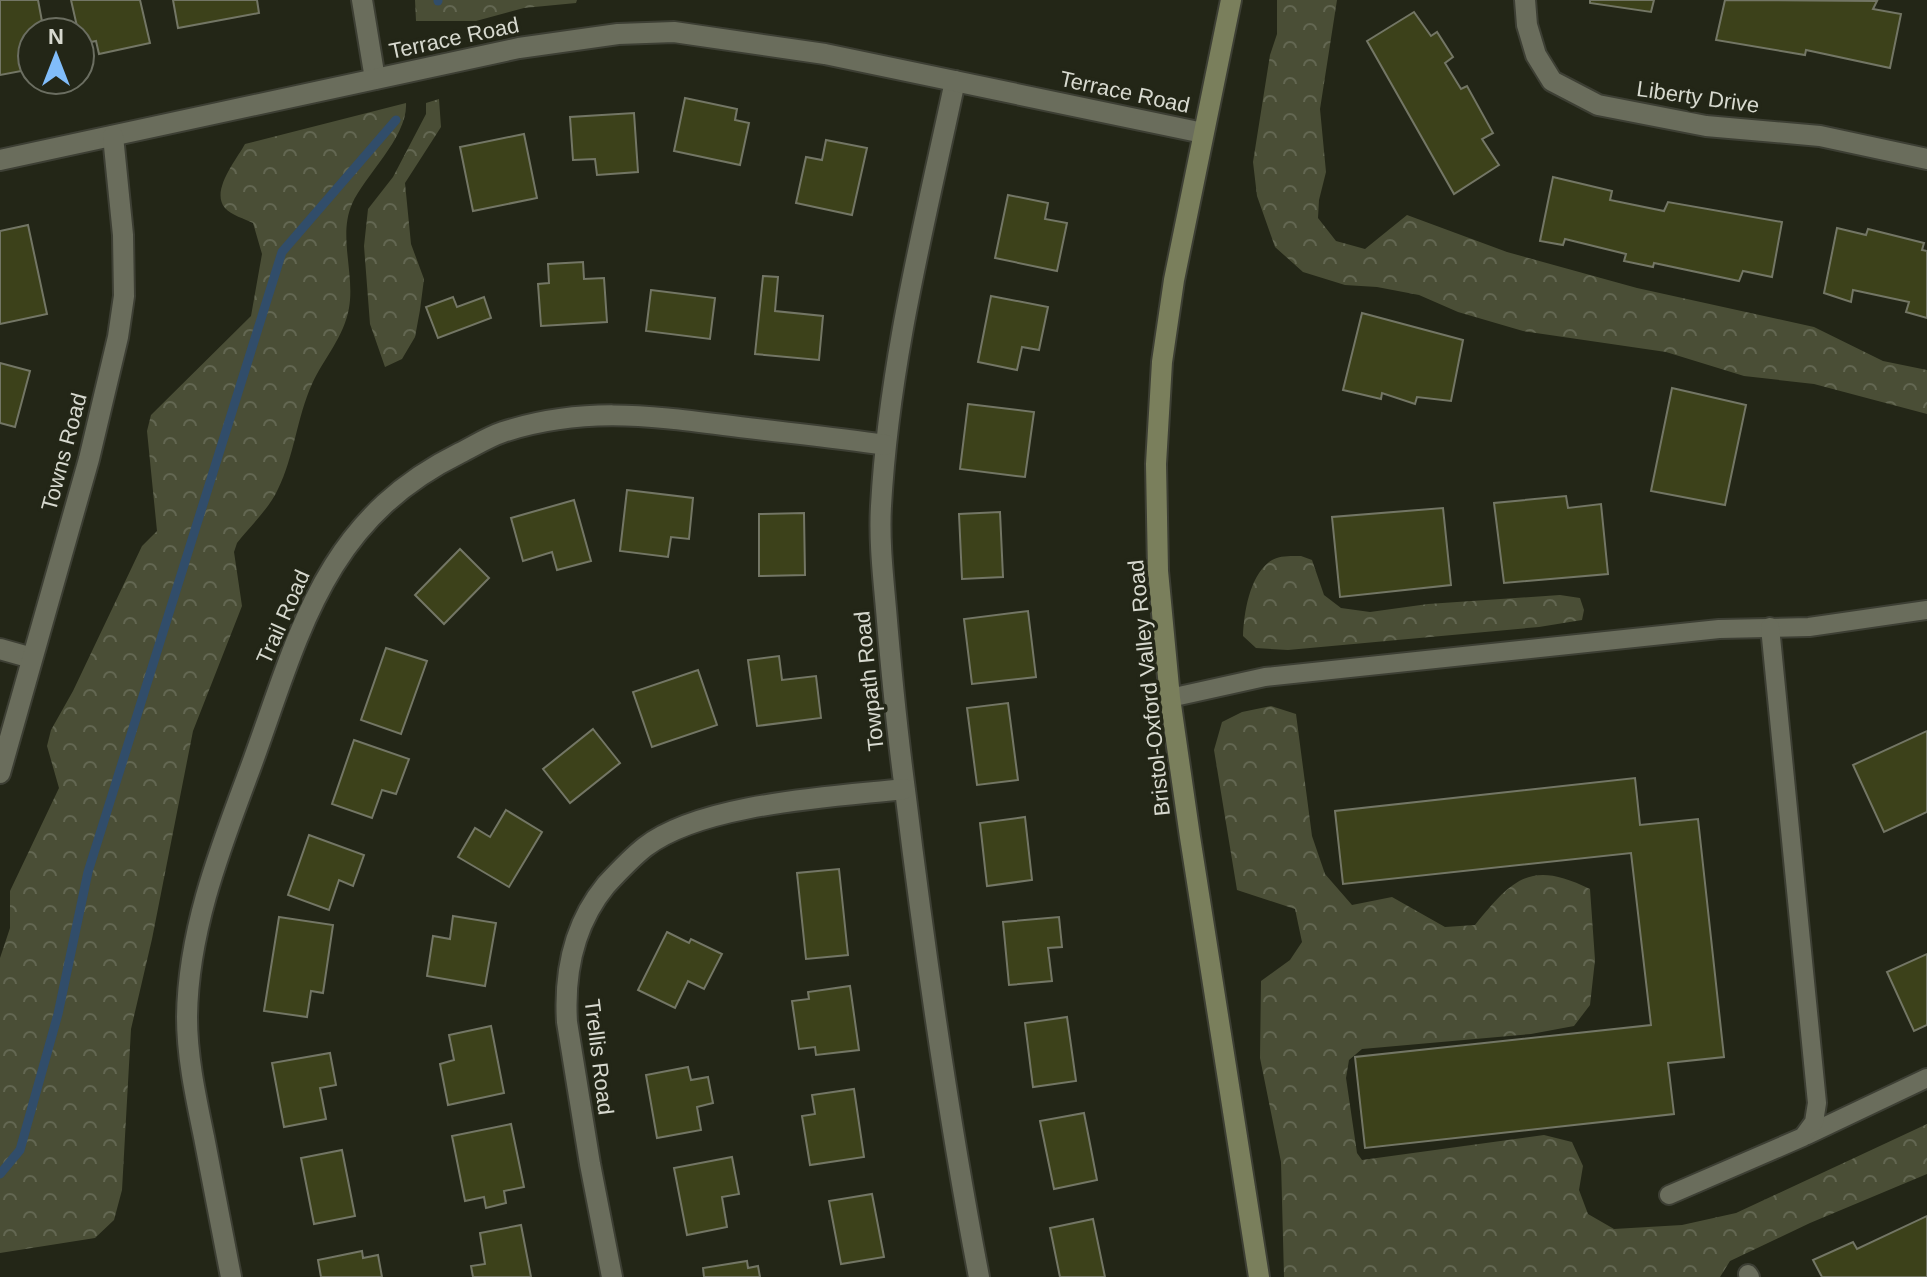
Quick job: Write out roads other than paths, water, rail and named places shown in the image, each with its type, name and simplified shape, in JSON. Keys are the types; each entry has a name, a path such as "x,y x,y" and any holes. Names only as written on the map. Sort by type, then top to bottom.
{"main road":[{"name":"Bristol-Oxford Valley Road","path":"1231,0 1174,280 1162,362 1156,464 1158,571 1170,698 1259,1277"}],"street":[{"path":"362,0 375,79"},
{"name":"Liberty Drive","path":"1525,0 1527,25 1536,55 1552,81 1598,105 1706,126 1820,136 1927,159"},
{"name":"Terrace Road","path":"0,160 519,48 618,34 674,32 763,43 1203,133"},
{"name":"Towpath Road","path":"955,81 903,321 885,445 880,509 893,697 904,789 927,967 979,1277"},
{"name":"Towns Road","path":"0,773 89,459 118,337 124,296 123,235 113,136"},
{"name":"Trail Road","path":"231,1277 191,1071 187,1020 189,971 197,927 228,829 290,653 318,589 345,549 381,505 426,471 501,433 558,418 645,415 885,445"},
{"path":"0,649 32,658"},
{"name":"Trellis Road","path":"612,1277 590,1164 565,999 571,955 593,901 646,846 674,830 727,813 904,789"}],"lane":[{"path":"1170,698 1265,677 1719,629 1809,627 1927,610"},
{"path":"1770,627 1817,1103 1814,1122 1803,1137"},
{"path":"1669,1195 1803,1137 1927,1078"}],"waterway":[{"path":"0,1174 20,1150 58,1014 88,872 282,252 396,120"}]}
